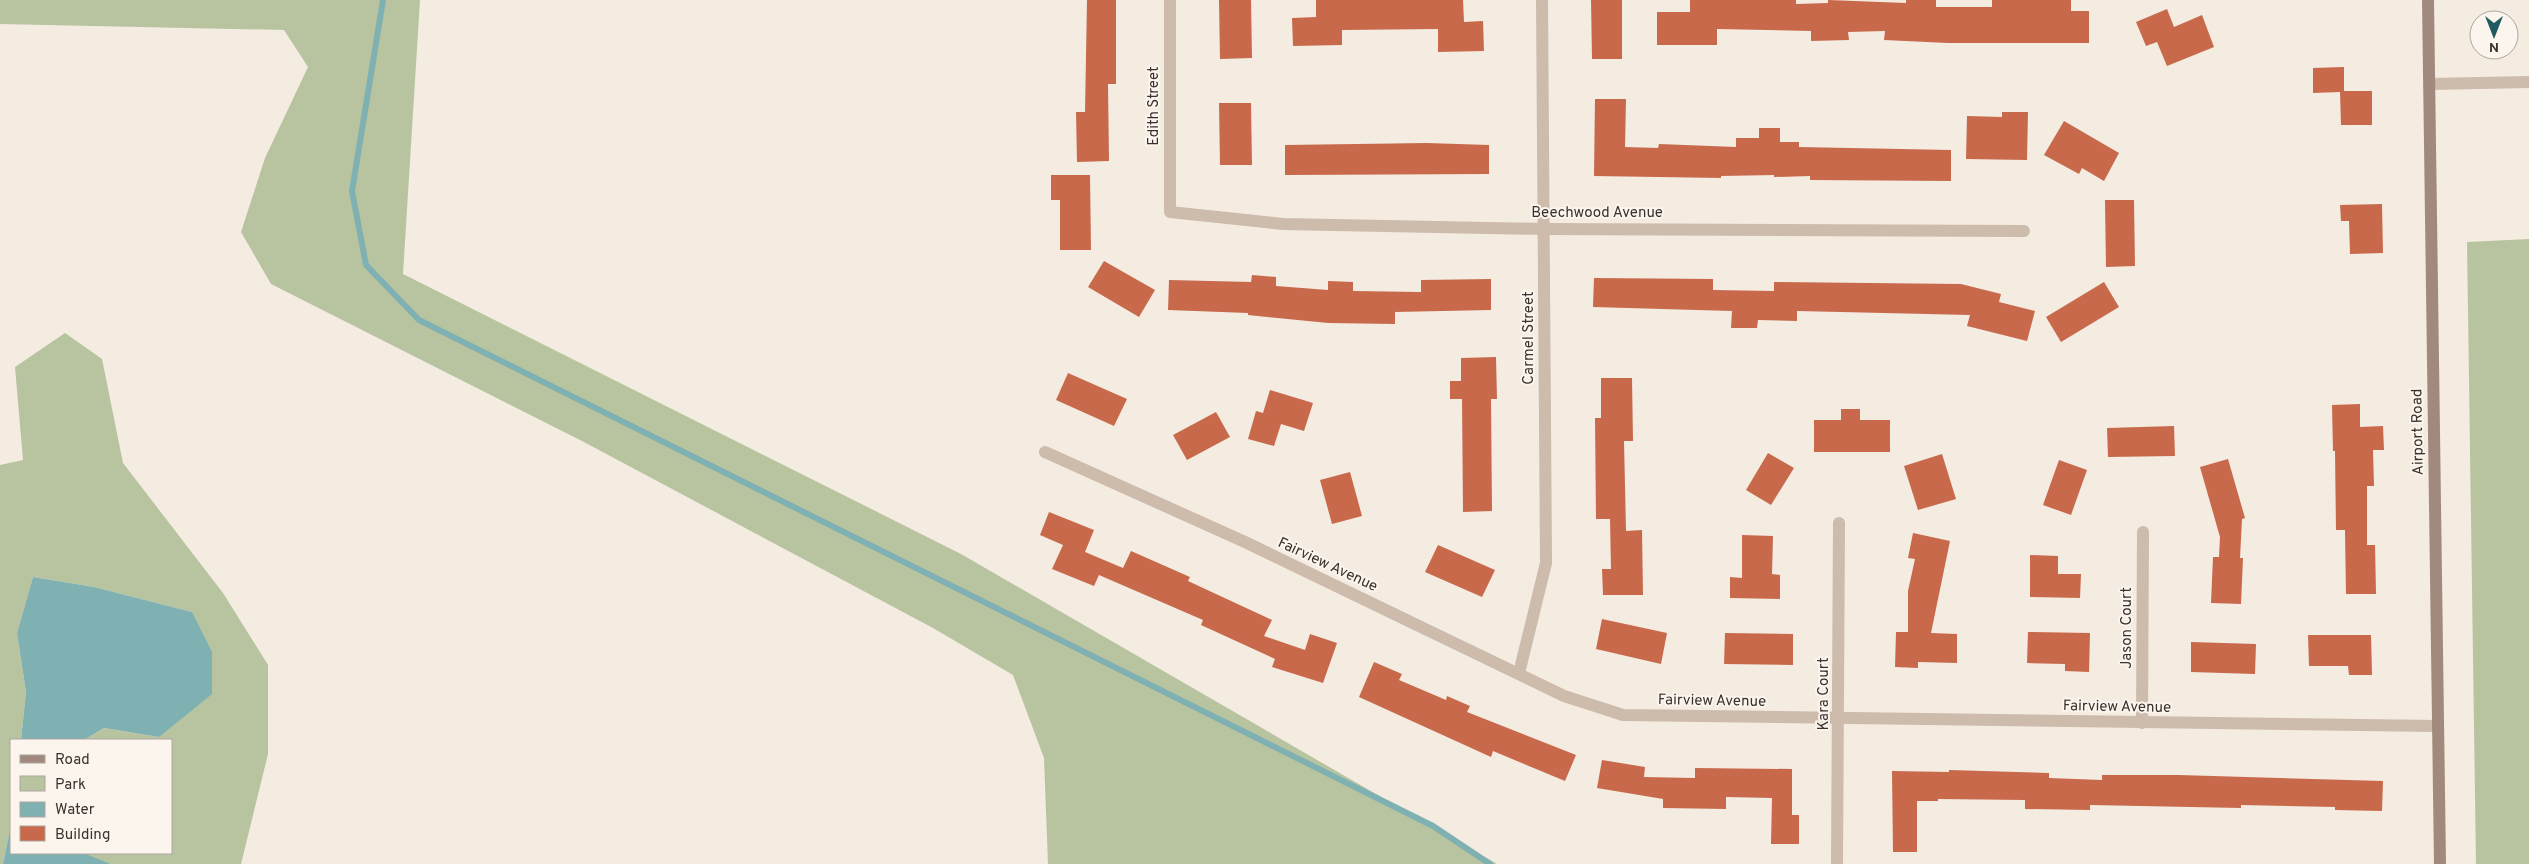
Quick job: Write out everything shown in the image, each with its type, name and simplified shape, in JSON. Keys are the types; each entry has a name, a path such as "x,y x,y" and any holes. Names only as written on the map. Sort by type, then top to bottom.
{"main road":[{"name":"Airport Road","path":"2428,0 2436,726 2440,864"}],"street":[{"name":"Edith Street","path":"1170,0 1170,212"},
{"name":"Carmel Street","path":"1519,673 1546,563 1542,0"},
{"path":"2429,84 2529,82"},
{"name":"Beechwood Avenue","path":"1170,212 1283,224 1544,229 2024,231"},
{"name":"Fairview Avenue","path":"1045,452 1254,547 1564,696 1622,715 2436,726"},
{"name":"Kara Court","path":"1837,864 1839,523"},
{"name":"Jason Court","path":"2142,723 2143,532"}],"green space":[{"path":"0,0 420,0 403,274 961,554 1497,864 1048,864 1044,758 1013,675 933,628 582,441 271,284 241,232 265,158 308,67 284,30 0,24"},
{"path":"2529,239 2529,864 2476,864 2467,242"},
{"path":"65,333 102,359 123,463 223,593 268,665 268,754 241,864 111,864 84,855 172,854 172,739 86,739 104,728 159,737 192,612 94,587 33,577 17,633 26,692 21,739 10,739 10,830 3,864 0,864 0,465 23,460 15,367"}],"water":[{"path":"33,577 94,587 192,612 212,652 212,694 159,737 104,728 86,739 21,739 26,692 17,633"},
{"path":"10,830 10,854 86,854 111,864 3,864"}],"building":[{"path":"1087,0 1116,0 1116,84 1108,84 1109,161 1077,162 1076,112 1085,112"},
{"path":"1219,0 1251,0 1252,58 1220,59"},
{"path":"1316,0 1463,0 1464,22 1483,21 1484,51 1438,52 1438,29 1342,30 1342,45 1293,46 1292,18 1316,17"},
{"path":"1591,0 1622,0 1622,59 1592,59"},
{"path":"1690,0 1796,0 1796,4 1828,3 1828,0 1906,3 1906,0 1936,0 1936,7 1992,7 1992,0 2071,0 2071,11 2089,11 2089,43 1948,43 1884,40 1885,31 1848,32 1849,40 1811,41 1811,31 1717,29 1717,45 1657,45 1657,12 1690,12"},
{"path":"2167,9 2174,27 2202,15 2214,47 2167,66 2157,42 2146,46 2136,22"},
{"path":"2344,67 2344,91 2372,91 2372,125 2341,125 2340,92 2313,93 2313,68"},
{"path":"1595,99 1626,99 1625,147 1658,148 1659,144 1736,147 1736,138 1759,138 1759,128 1780,128 1780,142 1799,142 1799,147 1951,150 1951,181 1810,180 1810,176 1774,177 1774,175 1721,176 1721,178 1594,176"},
{"path":"1219,103 1251,103 1252,165 1220,165"},
{"path":"2002,112 2028,112 2027,160 1966,159 1967,116 2002,117"},
{"path":"2064,121 2119,153 2104,181 2082,168 2079,174 2044,155"},
{"path":"1427,143 1489,145 1489,174 1285,175 1285,145"},
{"path":"1051,175 1090,175 1091,250 1060,250 1060,200 1051,200"},
{"path":"2105,200 2134,200 2135,266 2106,267"},
{"path":"2382,204 2383,253 2350,254 2349,221 2341,221 2340,205"},
{"path":"1104,261 1155,290 1139,317 1088,287"},
{"path":"1252,275 1276,277 1276,286 1328,290 1328,281 1353,282 1353,291 1421,292 1421,280 1491,279 1491,310 1395,312 1395,324 1328,323 1248,315 1248,313 1168,310 1169,280 1251,282"},
{"path":"1594,278 1713,279 1713,290 1774,291 1774,282 1961,284 2001,294 1999,302 2035,311 2027,341 1967,326 1970,315 1797,311 1797,321 1758,320 1757,328 1731,328 1732,311 1593,307"},
{"path":"2104,282 2119,307 2061,342 2046,317"},
{"path":"1496,357 1497,399 1491,399 1492,511 1463,512 1462,399 1450,399 1450,381 1461,381 1461,358"},
{"path":"1068,373 1127,399 1114,426 1056,400"},
{"path":"1601,378 1632,378 1633,441 1624,441 1626,531 1642,530 1643,595 1603,595 1602,569 1611,569 1610,519 1596,519 1595,418 1601,418"},
{"path":"1270,390 1313,403 1304,431 1281,424 1274,446 1248,439 1256,411 1263,413"},
{"path":"2360,404 2360,427 2383,426 2384,450 2373,450 2374,486 2367,486 2367,545 2375,545 2376,594 2346,594 2345,530 2336,530 2335,451 2333,451 2332,405"},
{"path":"1841,409 1860,409 1860,420 1890,420 1890,452 1814,452 1814,420 1841,420"},
{"path":"1216,412 1230,437 1187,460 1173,435"},
{"path":"2174,426 2175,456 2108,457 2107,428"},
{"path":"1768,453 1794,468 1771,505 1746,490"},
{"path":"1942,454 1956,499 1918,510 1904,466"},
{"path":"2228,459 2245,518 2242,519 2240,558 2243,558 2241,604 2211,603 2213,557 2219,557 2220,537 2200,467"},
{"path":"2059,460 2087,470 2071,515 2043,505"},
{"path":"1350,472 1362,516 1332,524 1320,480"},
{"path":"1049,512 1094,530 1085,552 1123,568 1131,551 1190,577 1188,581 1272,620 1264,636 1305,650 1310,634 1337,643 1323,683 1272,667 1275,659 1201,625 1203,620 1099,575 1094,586 1052,569 1063,545 1040,535"},
{"path":"1913,533 1950,541 1931,633 1957,634 1957,663 1918,662 1918,668 1895,667 1896,632 1908,632 1908,591 1915,559 1908,558"},
{"path":"1742,535 1773,536 1772,574 1780,575 1780,599 1730,598 1730,577 1742,578"},
{"path":"1438,545 1495,570 1482,597 1425,572"},
{"path":"2030,555 2058,556 2058,574 2081,574 2080,598 2030,597"},
{"path":"1602,619 1667,633 1661,664 1596,649"},
{"path":"2028,632 2090,633 2089,672 2065,671 2065,664 2027,663"},
{"path":"1725,633 1793,634 1793,665 1724,664"},
{"path":"2308,635 2371,635 2372,675 2349,675 2348,666 2309,666"},
{"path":"2191,642 2256,644 2255,674 2191,672"},
{"path":"1374,662 1402,674 1399,680 1446,700 1447,696 1470,706 1467,712 1576,755 1565,781 1493,751 1491,757 1359,697"},
{"path":"1602,760 1645,767 1644,777 1695,778 1695,768 1792,769 1792,815 1799,815 1799,844 1771,844 1772,798 1726,797 1726,809 1663,808 1663,799 1597,788"},
{"path":"1949,770 2049,773 2049,778 2102,780 2102,775 2179,775 2383,781 2382,811 2335,810 2335,807 2241,805 2241,808 2090,805 2090,810 2025,809 2025,800 1938,799 1938,801 1917,801 1917,852 1893,852 1892,771 1949,772"}],"waterway":[{"path":"383,0 352,191 366,265 419,320 1433,826 1490,864"}]}
